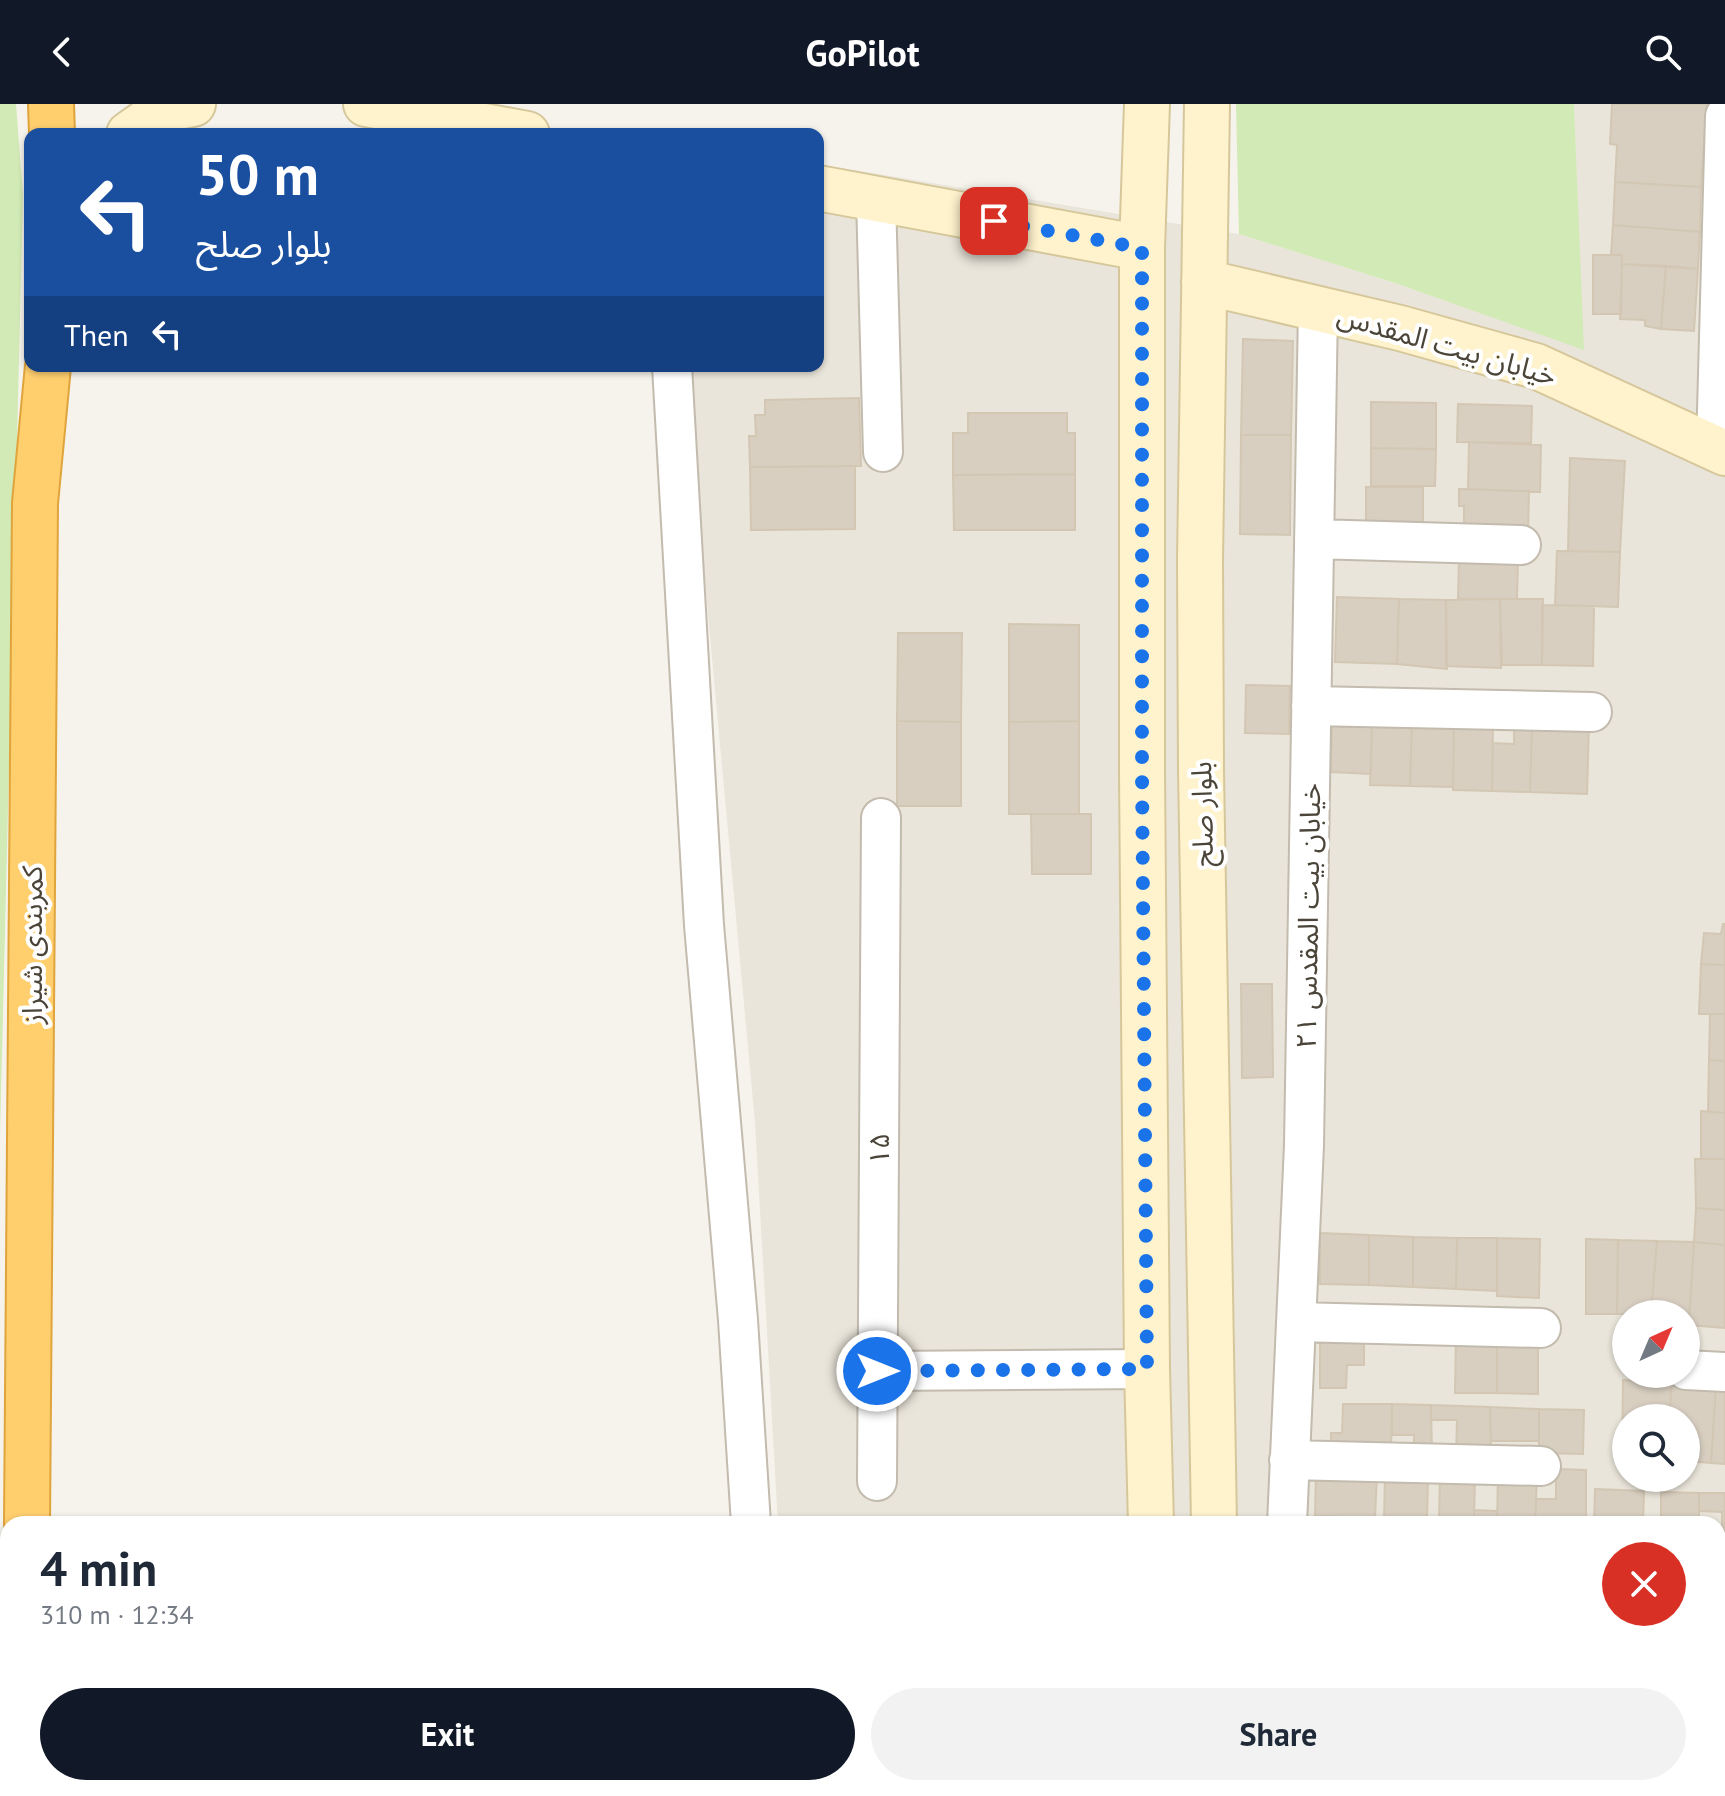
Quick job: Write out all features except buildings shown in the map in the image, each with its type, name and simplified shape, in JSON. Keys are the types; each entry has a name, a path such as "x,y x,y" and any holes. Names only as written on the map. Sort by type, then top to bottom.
{"highway":[{"path":"51,104 52,128"},
{"name":"کمربندی شیراز","path":"27,1516 35,503 47,372"}],"main road":[{"path":"138,128 163,110 193,104"},
{"path":"366,104 495,128"},
{"path":"1147,104 1142,248 1142,772 1151,1516"},
{"name":"بلوار صلح","path":"1207,104 1200,560 1201,771 1214,1516"},
{"path":"824,189 1142,248"},
{"name":"خیابان بیت المقدس","path":"1204,282 1400,328 1536,366 1721,451"},
{"path":"1142,772 1201,771"}],"street":[{"path":"1721,451 1725,116"},
{"path":"876,199 883,452"},
{"name":"خیابان بیت المقدس ۲۱","path":"1287,1516 1304,1145 1318,308"},
{"path":"672,372 704,925 738,1320 750,1516"},
{"path":"1314,539 1521,545"},
{"path":"1311,706 1592,712"},
{"name":"۱۵","path":"877,1481 881,818"},
{"path":"1296,1322 1541,1328"},
{"path":"877,1371 1147,1369"},
{"path":"1700,1371 1725,1372"},
{"path":"1289,1460 1541,1466"}],"shaded area":[{"path":"1574,104 1725,104 1725,1516 778,1516 755,1123 686,372 824,372 824,165 1239,234 1398,284 1583,349"}],"green space":[{"path":"0,104 16,104 23,195 0,1135"},
{"path":"1236,104 1574,104 1584,350 1398,284 1239,234"}],"route":[{"path":"877,1371 1147,1369 1142,248 994,221"}]}
